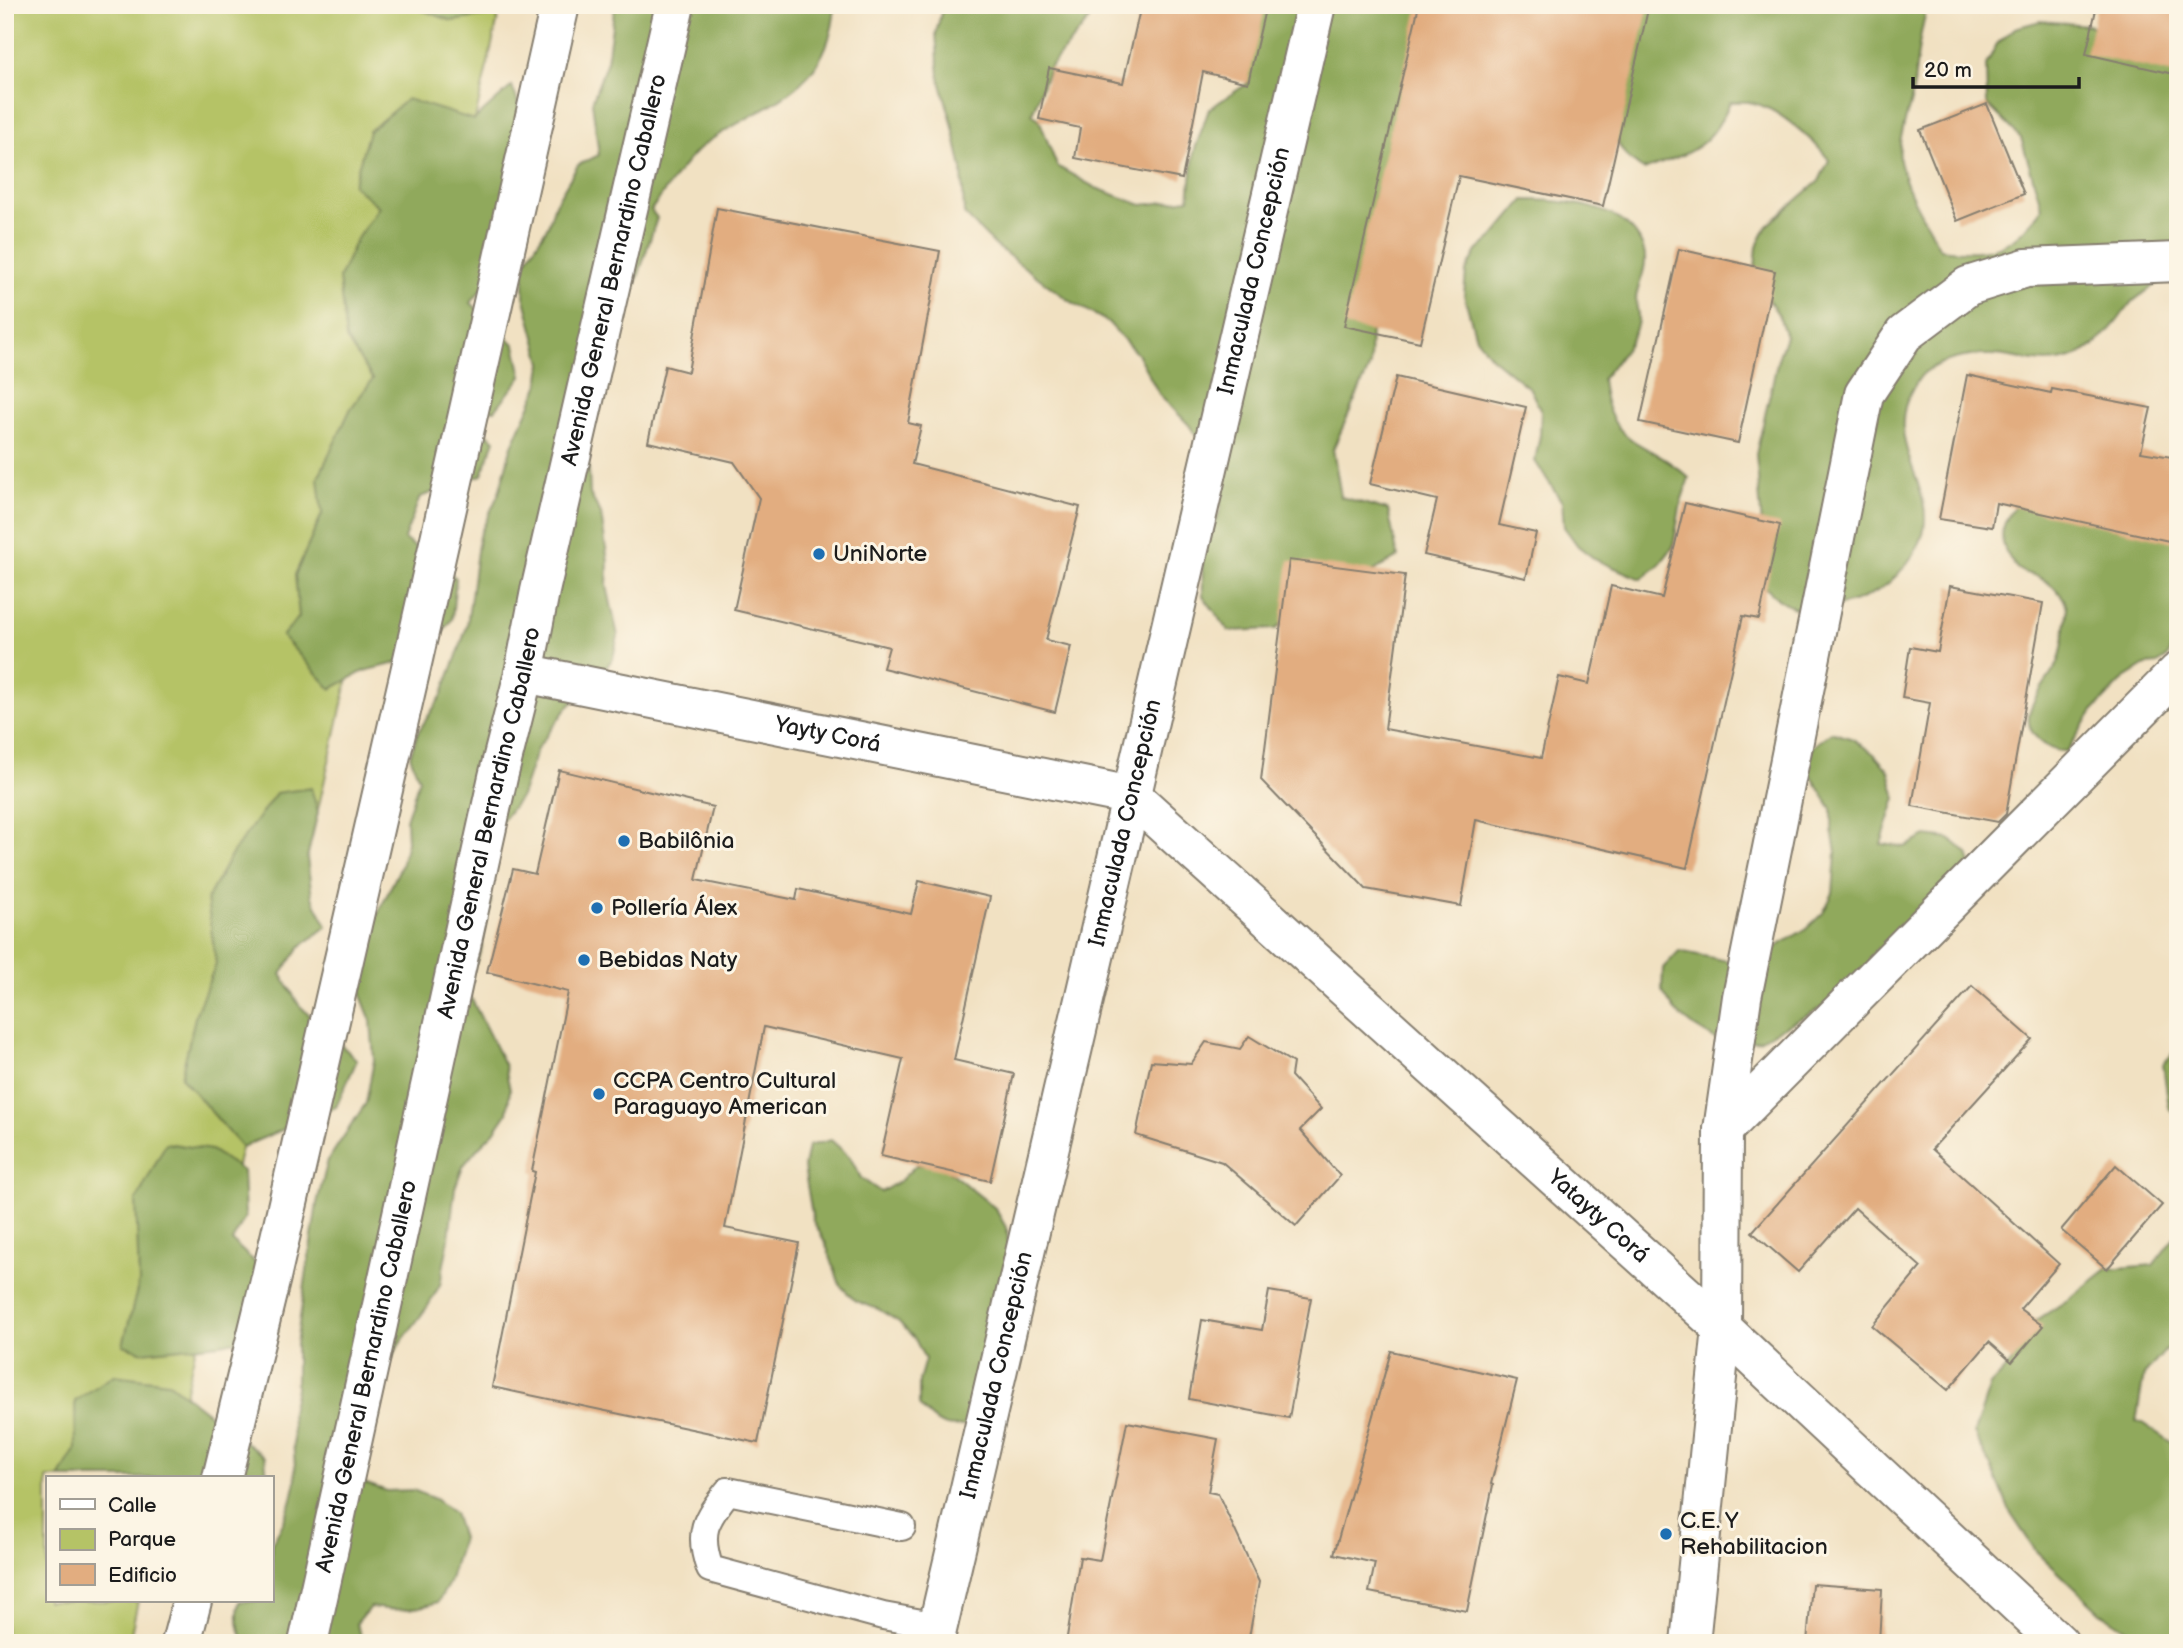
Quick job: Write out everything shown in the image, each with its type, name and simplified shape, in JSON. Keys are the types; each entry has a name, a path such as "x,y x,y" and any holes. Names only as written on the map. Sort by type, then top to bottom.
{"street":[{"path":"222,1476 358,901 560,5"},
{"name":"Avenida General Bernardino Caballero","path":"307,1643 498,778 524,673 540,590 675,5"},
{"name":"Inmaculada Concepción","path":"936,1635 1316,5"},
{"path":"1690,1643 1722,1328 1723,1130 1742,997 1864,394 1904,334 1968,286 2026,268 2178,262"},
{"path":"1723,1130 2178,672"},
{"name":"Yayty Corá","path":"524,673 1132,796"},
{"name":"Yatayty Corá","path":"1132,796 1722,1328 2059,1643"},
{"path":"181,1643 192,1602"}],"lane":[{"path":"902,1527 728,1491 707,1517 704,1550 710,1569 883,1616 936,1635"}],"green space":[{"path":"5,5 501,5 166,1476 46,1476 46,1602 138,1602 129,1643 5,1643"},
{"path":"417,5 516,5 511,12 452,21 416,8"},
{"path":"615,5 835,5 830,34 821,57 808,76 791,91 706,143 677,174 651,210 657,218 635,286 624,306 585,447 590,494 601,514 608,562 607,586 618,636 613,658 599,677 566,709 537,749 521,796 492,834 487,880 491,904 484,926 481,951 472,972 470,996 505,1066 510,1090 507,1113 494,1132 463,1166 455,1188 440,1285 389,1364 362,1458 364,1483 387,1491 413,1490 435,1499 454,1513 462,1538 449,1583 438,1602 429,1605 404,1609 370,1607 356,1624 364,1643 245,1643 238,1622 240,1602 273,1602 273,1541 291,1503 296,1481 291,1412 296,1388 296,1344 317,1203 328,1160 366,1103 374,1060 371,1021 362,998 359,977 369,932 401,866 407,842 406,820 419,779 410,756 418,732 442,695 459,650 467,626 479,536 499,493 511,448 539,386 542,363 524,296 524,264 548,226 555,204 578,165 599,155 592,102 607,61"},
{"path":"943,5 1088,5 1089,20 1049,68 1032,114 1039,119 1057,166 1096,188 1142,205 1189,199 1194,152 1209,109 1248,83 1250,39 1267,5 1422,5 1371,317 1370,366 1333,449 1341,497 1388,510 1398,557 1356,581 1309,599 1276,629 1229,631 1203,596 1202,552 1221,509 1214,463 1189,425 1159,394 1138,355 1108,322 1068,300 996,246 964,214 962,169 939,77 936,33"},
{"path":"1618,5 1928,5 1920,37 1913,91 1901,137 1901,165 1908,187 1940,249 1958,251 1998,247 2020,233 2042,208 2021,138 1987,104 1986,65 1997,44 2015,28 2040,21 2089,25 2178,66 2178,268 2131,303 2094,345 2073,357 2045,362 1999,355 1973,356 1947,361 1922,375 1904,409 1903,428 1923,499 1923,534 1913,555 1896,576 1877,592 1866,597 1843,605 1807,611 1780,600 1752,572 1762,527 1756,454 1786,336 1755,269 1757,246 1767,226 1819,181 1829,160 1805,134 1773,111 1750,102 1730,102 1715,130 1706,140 1686,153 1644,170 1626,156 1613,136"},
{"path":"512,86 530,135 501,264 471,303 515,345 522,376 495,410 455,408 495,440 482,475 420,497 404,539 456,578 452,619 439,637 413,659 364,671 331,689 282,636 299,617 295,575 322,514 318,478 351,408 373,379 346,339 339,278 356,240 379,207 353,185 369,131 407,99 474,120"},
{"path":"1524,200 1576,204 1611,215 1637,236 1644,251 1644,267 1636,296 1636,328 1624,351 1602,379 1606,402 1612,419 1621,431 1689,478 1681,502 1673,547 1659,565 1641,579 1596,560 1578,546 1564,527 1562,502 1535,461 1541,411 1530,389 1491,357 1476,338 1464,295 1466,271 1477,251 1494,236"},
{"path":"2016,504 2178,539 2178,632 2168,656 2158,664 2146,665 2125,678 2093,711 2067,751 2055,750 2042,743 2031,730 2030,710 2059,660 2067,606 2053,587 2018,569 2005,549 2003,529"},
{"path":"1831,732 1853,739 1874,754 1889,771 1896,798 1881,844 1905,847 1926,836 1950,839 1968,854 1975,876 1842,997 1759,1040 1737,1043 1715,1039 1675,1011 1662,991 1663,968 1679,951 1747,965 1807,928 1823,913 1833,893 1836,852 1832,809 1807,769 1812,747"},
{"path":"311,788 318,812 307,858 312,897 327,926 300,947 281,974 299,1005 357,1060 336,1107 242,1147 181,1077 196,1013 216,964 207,899 232,854 276,793"},
{"path":"2178,1048 2178,1117 2169,1108 2163,1064"},
{"path":"831,1140 850,1157 861,1178 881,1192 901,1180 916,1165 940,1164 995,1208 1007,1229 1009,1253 979,1422 952,1427 933,1419 919,1405 919,1381 925,1359 915,1339 899,1322 878,1309 855,1301 840,1285 825,1242 813,1221 804,1167 808,1146"},
{"path":"166,1143 211,1150 243,1171 245,1217 232,1241 271,1277 278,1332 221,1344 143,1352 123,1345 139,1282 136,1201"},
{"path":"2178,1233 2178,1336 2144,1375 2136,1422 2142,1423 2178,1447 2178,1643 2149,1643 2100,1612 2036,1551 2011,1514 1974,1433 1990,1385 2012,1362 2031,1324 2107,1269 2153,1265"},
{"path":"114,1375 168,1382 265,1457 267,1476 60,1476 76,1448 75,1401"}],"building":[{"path":"1141,5 1266,5 1248,83 1203,72 1182,179 1075,158 1080,128 1039,119 1049,68 1123,83"},
{"path":"1419,5 1649,5 1603,206 1459,176 1420,342 1344,326"},
{"path":"2097,5 2178,5 2178,75 2086,54"},
{"path":"1987,104 2024,194 1957,221 1920,130"},
{"path":"717,208 940,251 908,423 921,426 912,464 1080,507 1046,640 1071,646 1055,712 883,668 889,647 734,610 759,498 734,462 648,442 665,366 688,372"},
{"path":"1679,249 1775,271 1738,443 1640,422"},
{"path":"1967,375 2051,393 2052,389 2151,408 2141,452 2178,458 2178,543 1996,503 1992,527 1939,519"},
{"path":"1396,377 1526,407 1499,525 1536,533 1526,578 1424,555 1437,500 1370,484"},
{"path":"1685,503 1780,525 1759,619 1743,616 1687,868 1476,820 1461,906 1366,889 1261,780 1289,560 1405,575 1385,729 1541,758 1559,677 1589,684 1611,586 1662,598"},
{"path":"1950,586 2043,603 2006,814 1998,822 1912,806 1930,703 1902,698 1910,647 1938,652"},
{"path":"559,770 713,807 696,880 796,900 798,889 911,914 919,881 990,897 954,1060 1014,1074 990,1181 881,1156 903,1059 764,1027 725,1228 799,1243 758,1443 492,1387 568,992 487,972 513,869 535,874"},
{"path":"1972,986 2032,1039 1932,1149 2059,1264 2020,1309 2043,1326 2012,1362 1989,1342 1948,1390 1872,1326 1921,1267 1855,1208 1798,1272 1752,1232"},
{"path":"1249,1036 1293,1063 1291,1076 1321,1109 1300,1130 1340,1176 1296,1226 1222,1162 1136,1135 1151,1061 1191,1064 1206,1042 1240,1049"},
{"path":"2116,1165 2162,1205 2107,1269 2061,1230"},
{"path":"1269,1291 1311,1298 1289,1418 1189,1399 1202,1320 1262,1330"},
{"path":"1391,1351 1517,1380 1491,1484 1493,1485 1467,1611 1369,1592 1375,1563 1334,1554"},
{"path":"1127,1422 1218,1439 1208,1492 1218,1494 1259,1582 1248,1643 1066,1643 1080,1557 1100,1560"},
{"path":"1812,1584 1882,1589 1879,1643 1807,1643"}],"place":[{"name":"UniNorte","path":"819,554"},
{"name":"Babilônia","path":"624,841"},
{"name":"Pollería Álex","path":"597,908"},
{"name":"Bebidas Naty","path":"584,960"},
{"name":"CCPA Centro Cultural Paraguayo American","path":"599,1094"},
{"name":"C.E. Y Rehabilitacion","path":"1666,1534"}]}
